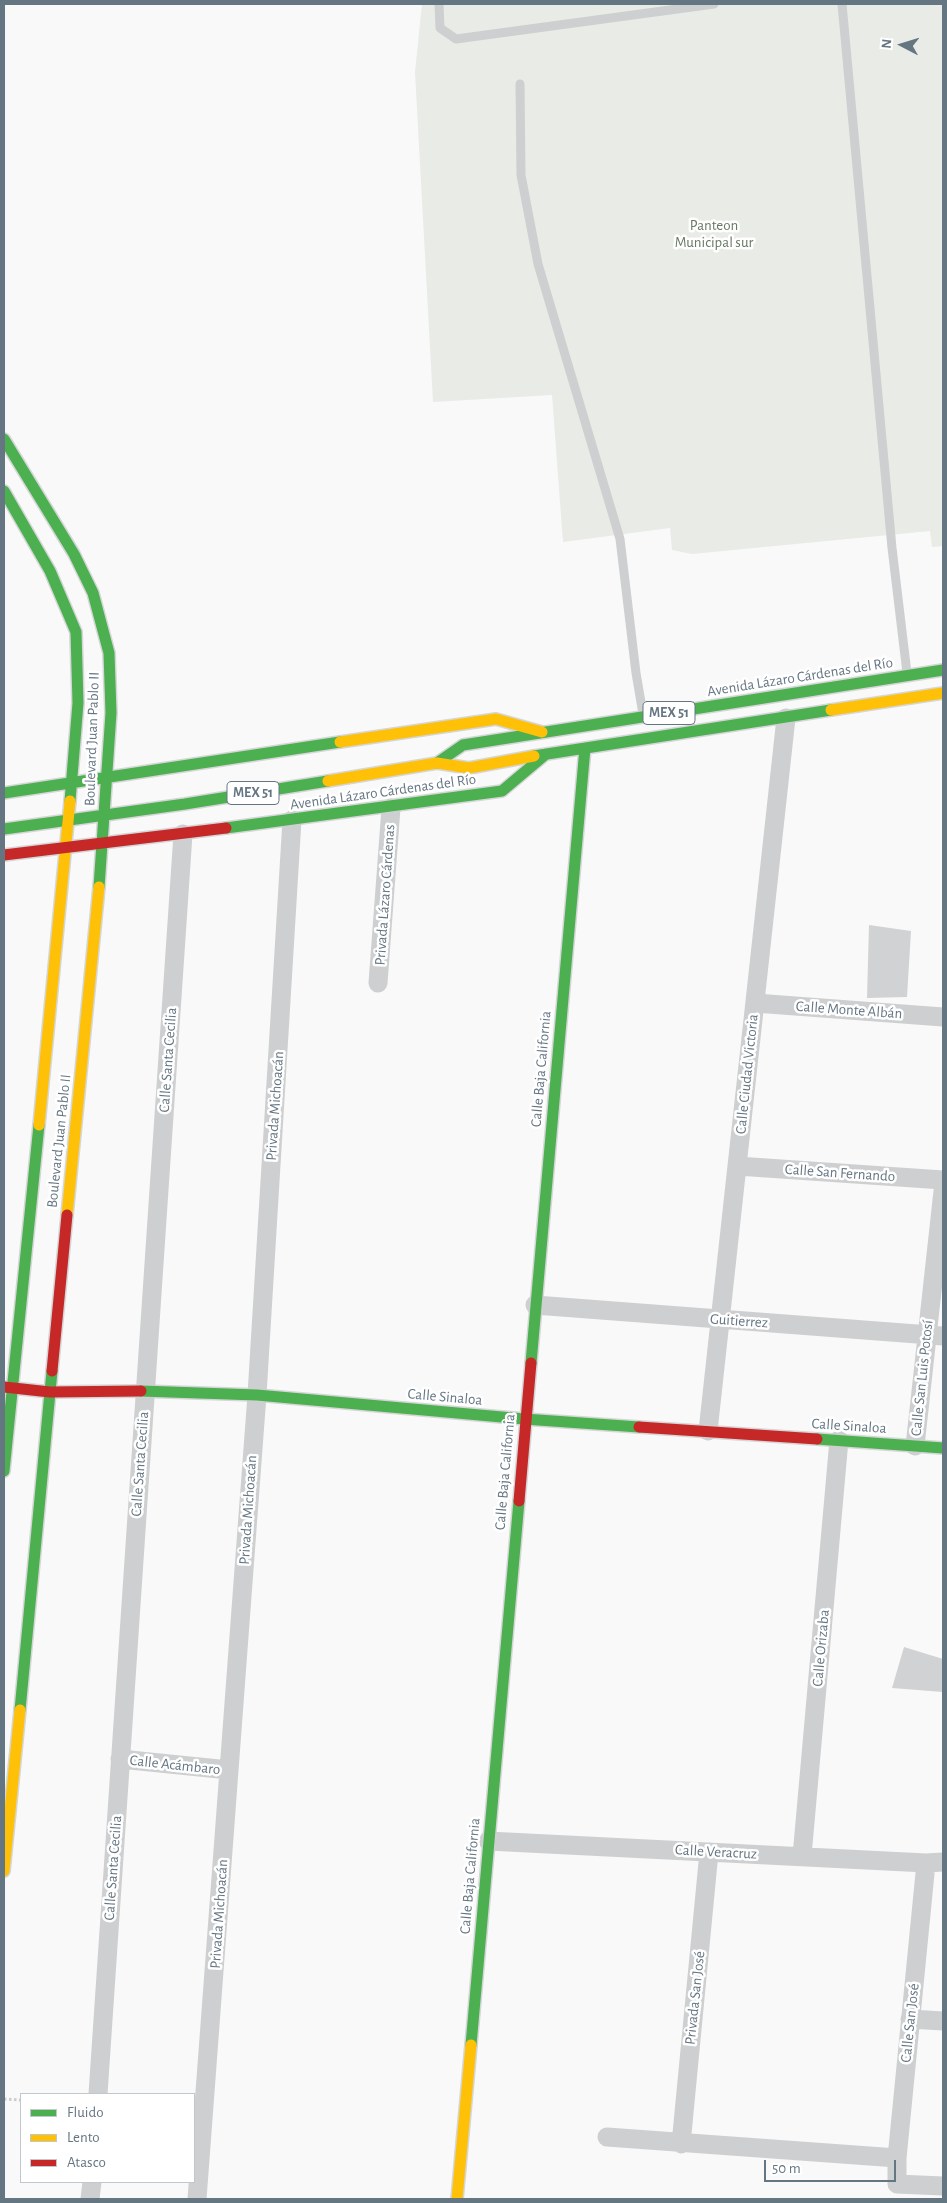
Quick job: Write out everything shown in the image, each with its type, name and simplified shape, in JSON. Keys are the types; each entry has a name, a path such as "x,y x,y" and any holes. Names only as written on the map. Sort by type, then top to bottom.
{"main road":[{"name":"Boulevard Juan Pablo II","path":"4,439 74,554 93,593 109,653 111,713 103,844 4,1871"},
{"name":"Boulevard Juan Pablo II","path":"4,491 50,571 76,632 78,703 66,848 8,1387 4,1471"},
{"name":"Avenida Lázaro Cárdenas del Río","path":"4,829 437,763 469,768 546,754 786,718 908,687 943,670"},
{"name":"Avenida Lázaro Cárdenas del Río","path":"437,763 463,745 644,716 908,687 943,693"},
{"name":"Avenida Lázaro Cárdenas del Río","path":"4,793 496,719 542,732"},
{"name":"Calle Baja California","path":"457,2199 524,1418 585,748"},
{"name":"Avenida Lázaro Cárdenas del Río","path":"4,855 391,808 502,791 546,754"},
{"name":"Calle Sinaloa","path":"8,1387 50,1392 145,1391 257,1395 524,1418 943,1448"}],"street":[{"name":"Calle Ciudad Victoria","path":"708,1431 786,718"},
{"name":"Privada Lázaro Cárdenas","path":"378,983 391,808"},
{"name":"Privada Michoacán","path":"197,2199 199,2101 229,1770 257,1395 292,820"},
{"name":"Calle Santa Cecilia","path":"98,2093 183,834"},
{"name":"Calle Monte Albán","path":"755,1004 943,1017"},
{"name":"Calle San Fernando","path":"737,1166 943,1180"},
{"name":"Calle San Luis Potosí","path":"915,1446 935,1335 943,1191"},
{"name":"Guitierrez","path":"535,1305 935,1335"},
{"name":"Calle Orizaba","path":"802,1856 839,1440"},
{"name":"Calle Acámbaro","path":"120,1759 229,1770"},
{"name":"Calle Veracruz","path":"488,1841 935,1862"},
{"name":"Privada San José","path":"681,2144 709,1852"},
{"name":"Calle San José","path":"935,1862 910,2019 897,2158 897,2184 943,2186"},
{"path":"910,2019 943,2021"},
{"path":"607,2137 681,2144 897,2158"},
{"path":"90,2199 92,2183"}],"lane":[{"path":"438,4 440,28 456,39 714,4"},
{"path":"842,4 892,548 908,687"},
{"path":"520,84 521,175 538,264 620,540 636,673 644,716"}],"path":[{"path":"4,2099 20,2100"}],"green space":[{"name":"Panteon Municipal sur","path":"422,4 943,4 943,546 932,547 930,531 692,554 672,550 670,528 563,542 552,395 433,402 415,72"}],"building":[{"path":"869,925 911,931 907,997 867,998"},
{"path":"904,1647 943,1659 943,1692 892,1688"}],"traffic: fast":[{"path":"4,439 74,554 93,593 109,653 111,713 99,887"},
{"path":"4,491 50,571 76,632 78,703 70,801"},
{"path":"437,763 463,745 943,670"},
{"path":"534,756 831,710"},
{"path":"4,793 340,742"},
{"path":"531,1363 585,748"},
{"path":"226,828 502,791 546,754"},
{"path":"4,829 185,804 328,781"},
{"path":"4,1471 39,1125"},
{"path":"20,1710 52,1371"},
{"path":"141,1391 257,1395 524,1419 639,1427"},
{"path":"817,1439 943,1448"},
{"path":"471,2045 519,1501"}],"traffic: slow":[{"path":"831,710 943,693"},
{"path":"340,742 496,719 542,732"},
{"path":"328,781 437,763 469,768 534,756"},
{"path":"39,1125 70,801"},
{"path":"67,1215 99,887"},
{"path":"4,1871 20,1710"},
{"path":"457,2199 471,2045"}],"traffic: jam":[{"path":"4,855 226,828"},
{"path":"52,1371 67,1215"},
{"path":"519,1501 531,1363"},
{"path":"4,1387 50,1392 141,1391"},
{"path":"639,1427 817,1439"}]}
